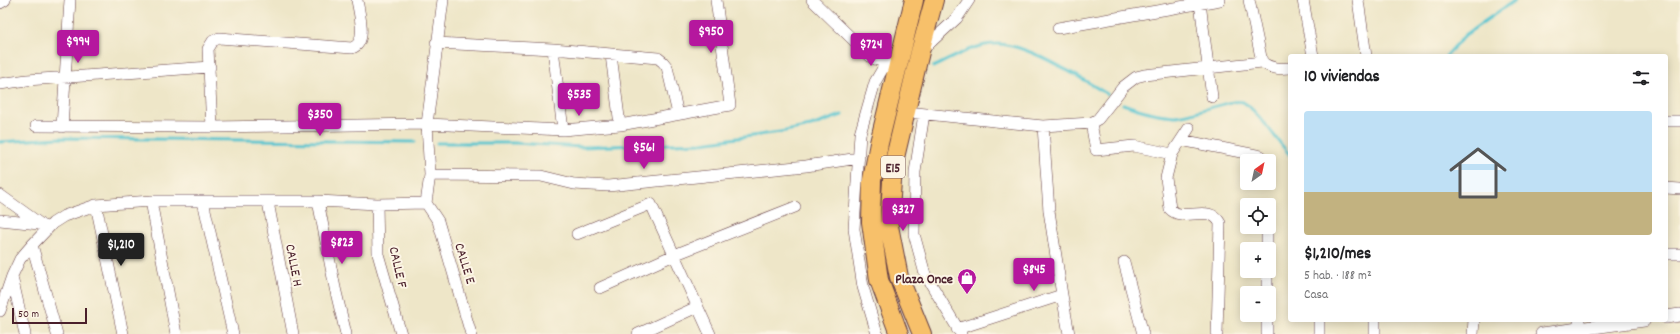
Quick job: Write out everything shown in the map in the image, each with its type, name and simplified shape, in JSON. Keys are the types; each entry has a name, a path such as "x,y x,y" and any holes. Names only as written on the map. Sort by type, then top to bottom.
{"highway":[{"name":"E15","path":"899,334 879,280 871,222 873,173 892,64 914,0"},
{"name":"E15","path":"922,334 899,277 889,226 893,166 915,113 920,52 934,0"}],"street":[{"path":"0,3 5,0"},
{"path":"62,127 70,0"},
{"path":"212,127 208,49 211,43 218,38 349,49 355,47 362,37 357,0"},
{"path":"0,220 44,226 53,223 64,216 96,205 151,201 318,201 377,204 426,203 430,175 427,124 436,43 443,0"},
{"path":"36,126 212,127 427,124 563,130 620,125 730,105 716,0"},
{"path":"812,0 872,58 892,64"},
{"path":"877,334 863,287 854,229 860,134 875,82 892,64 920,52 957,18 969,0"},
{"path":"1058,28 1220,0"},
{"path":"1249,0 1262,62 1267,66 1277,69 1288,68"},
{"path":"1303,0 1313,54"},
{"path":"1358,0 1366,54"},
{"path":"1200,3 1212,97"},
{"path":"436,43 553,49 658,58 667,67 678,114"},
{"path":"553,49 563,130"},
{"path":"611,55 620,125"},
{"path":"1062,295 959,331 925,274 914,234 915,113 1043,126 1091,123 1098,119 1123,87 1136,77 1262,62"},
{"path":"0,84 27,80 210,67"},
{"path":"1668,121 1680,121"},
{"path":"1091,123 1096,150 1134,146 1172,154"},
{"path":"1043,126 1049,211 1069,334"},
{"path":"1189,128 1172,154 1166,178 1170,208 1177,214 1211,214 1217,217 1220,223 1217,334"},
{"path":"1181,140 1251,154"},
{"path":"430,175 541,176 574,184 608,186 806,166 859,158"},
{"path":"1668,188 1680,188"},
{"path":"0,195 44,226"},
{"path":"151,201 176,334"},
{"path":"203,201 233,334"},
{"path":"318,201 335,288 346,334"},
{"name":"CALLE H","path":"268,202 293,334"},
{"name":"CALLE E","path":"426,203 438,221 471,334"},
{"name":"CALLE F","path":"377,204 378,254 402,334"},
{"path":"577,234 651,204 710,334"},
{"path":"96,205 123,334"},
{"path":"600,288 674,255 795,207"},
{"path":"0,312 12,276 20,259 32,246 44,226"},
{"path":"32,246 57,334"},
{"path":"1668,254 1680,254"},
{"path":"1124,262 1143,334"},
{"path":"12,276 24,334"},
{"path":"638,334 697,307"},
{"path":"1668,317 1680,315"},
{"path":"1267,322 1267,334"},
{"path":"1319,322 1319,334"},
{"path":"1375,322 1375,334"},
{"path":"1473,334 1474,322"},
{"path":"1542,334 1628,322"}],"waterway":[{"path":"1448,54 1465,35 1515,0"},
{"path":"933,67 980,46 996,44 1008,45 1037,55 1083,79 1107,94"},
{"path":"1123,104 1148,112 1174,116 1230,102 1243,102 1255,112 1288,153"},
{"path":"437,143 515,143 581,147 702,143 811,126 842,115"},
{"path":"0,142 60,138 415,142"}],"place":[{"name":"Plaza Once","path":"967,295"}]}
